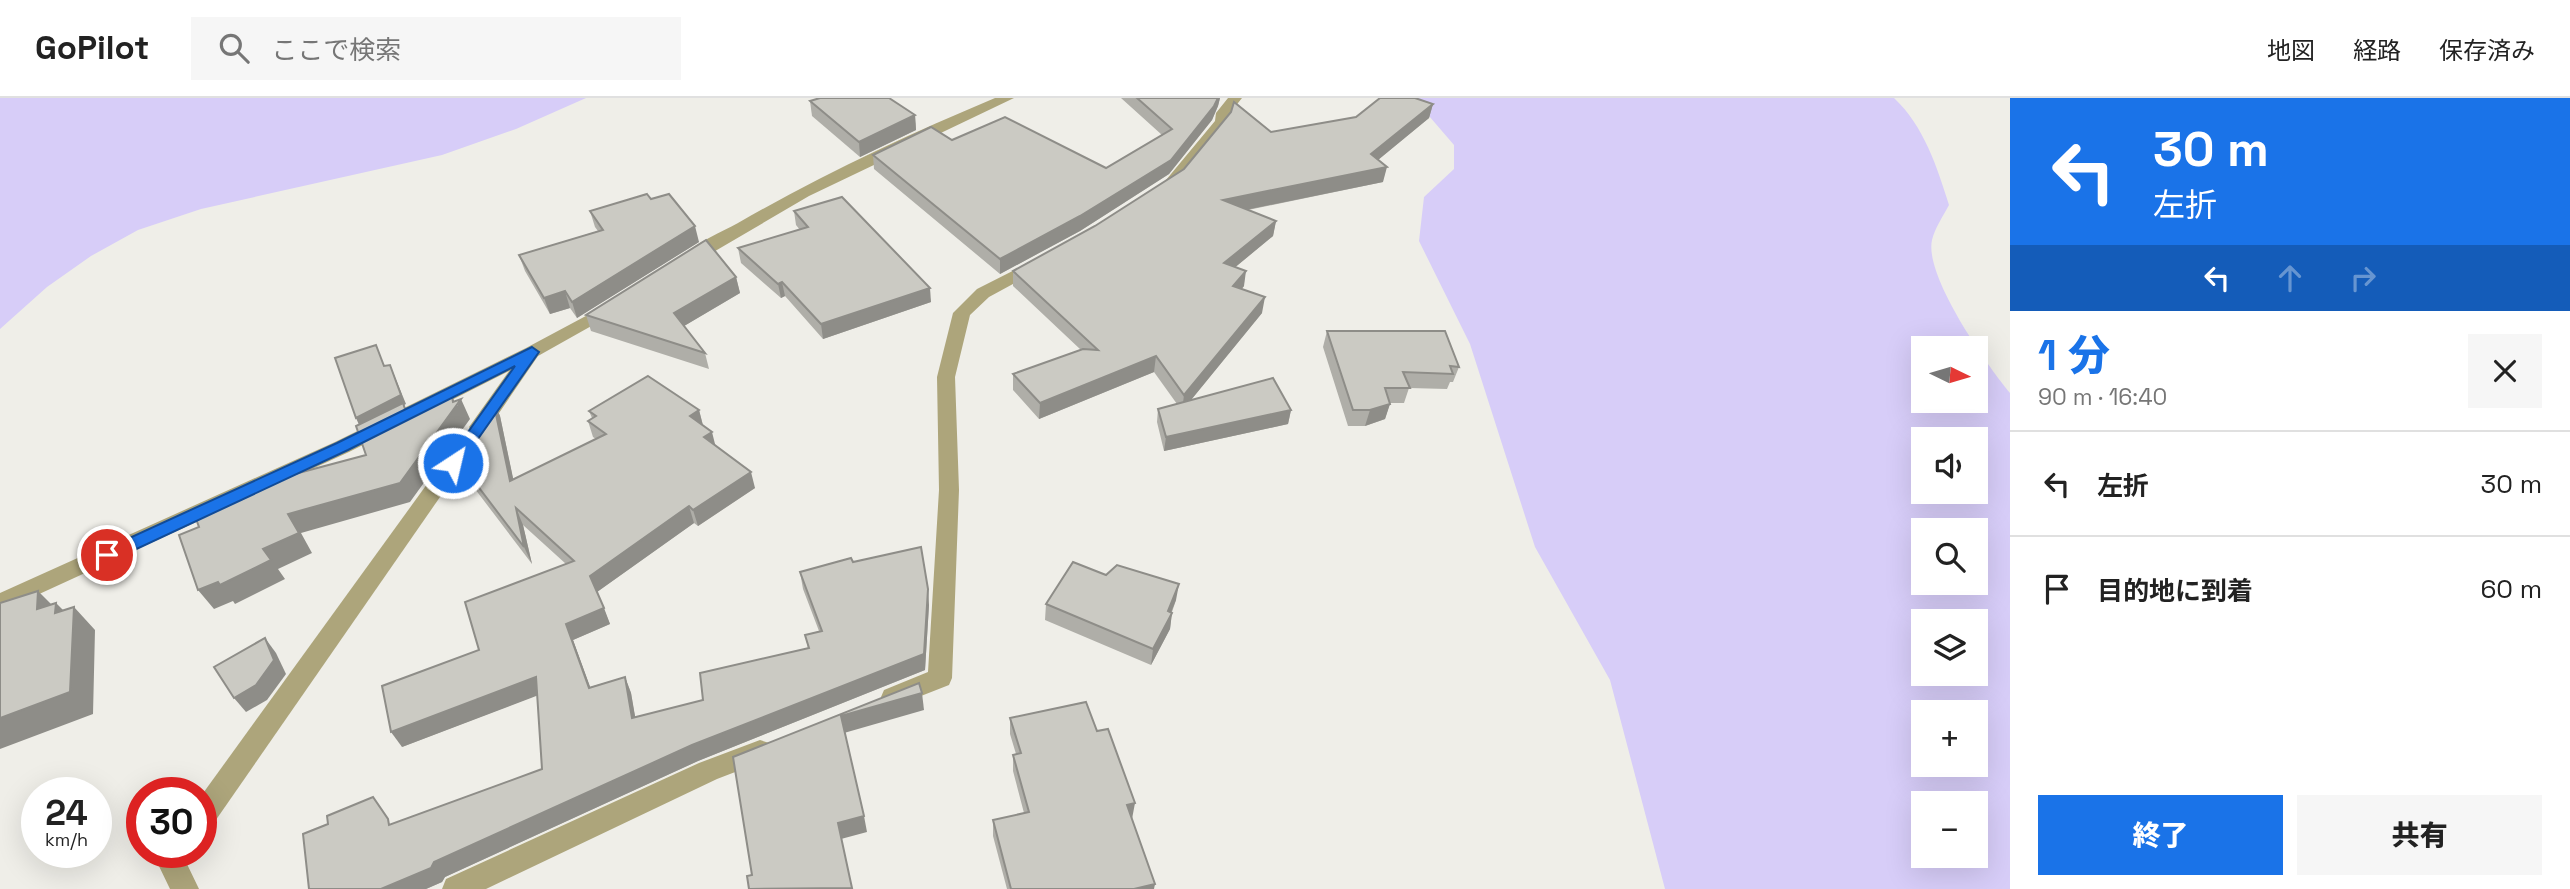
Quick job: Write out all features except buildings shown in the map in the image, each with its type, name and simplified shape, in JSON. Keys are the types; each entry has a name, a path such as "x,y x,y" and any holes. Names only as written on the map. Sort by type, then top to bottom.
{"street":[{"path":"672,269 741,225 945,124 1007,98"},
{"path":"1154,194 1176,179 1222,122 1223,113 1235,98"},
{"path":"876,704 940,678 949,490 946,377 962,313 983,293 1053,255"},
{"path":"0,603 342,447 532,352 626,299"},
{"path":"217,795 532,352"},
{"path":"456,889 708,771 785,740"},
{"path":"173,868 185,889"}],"shaded area":[{"path":"0,98 586,98 516,129 442,155 201,209 138,230 91,256 47,287 0,329"},
{"path":"1406,98 1894,98 1914,121 1940,176 1949,205 1932,240 1932,256 1947,297 1969,336 1911,336 1911,413 1988,413 1988,363 2010,393 2010,889 1665,889 1610,680 1535,547 1470,344 1419,241 1424,197 1454,169 1454,145 1423,109"}],"route":[{"path":"107,555 342,447 532,352 453,463"}]}
